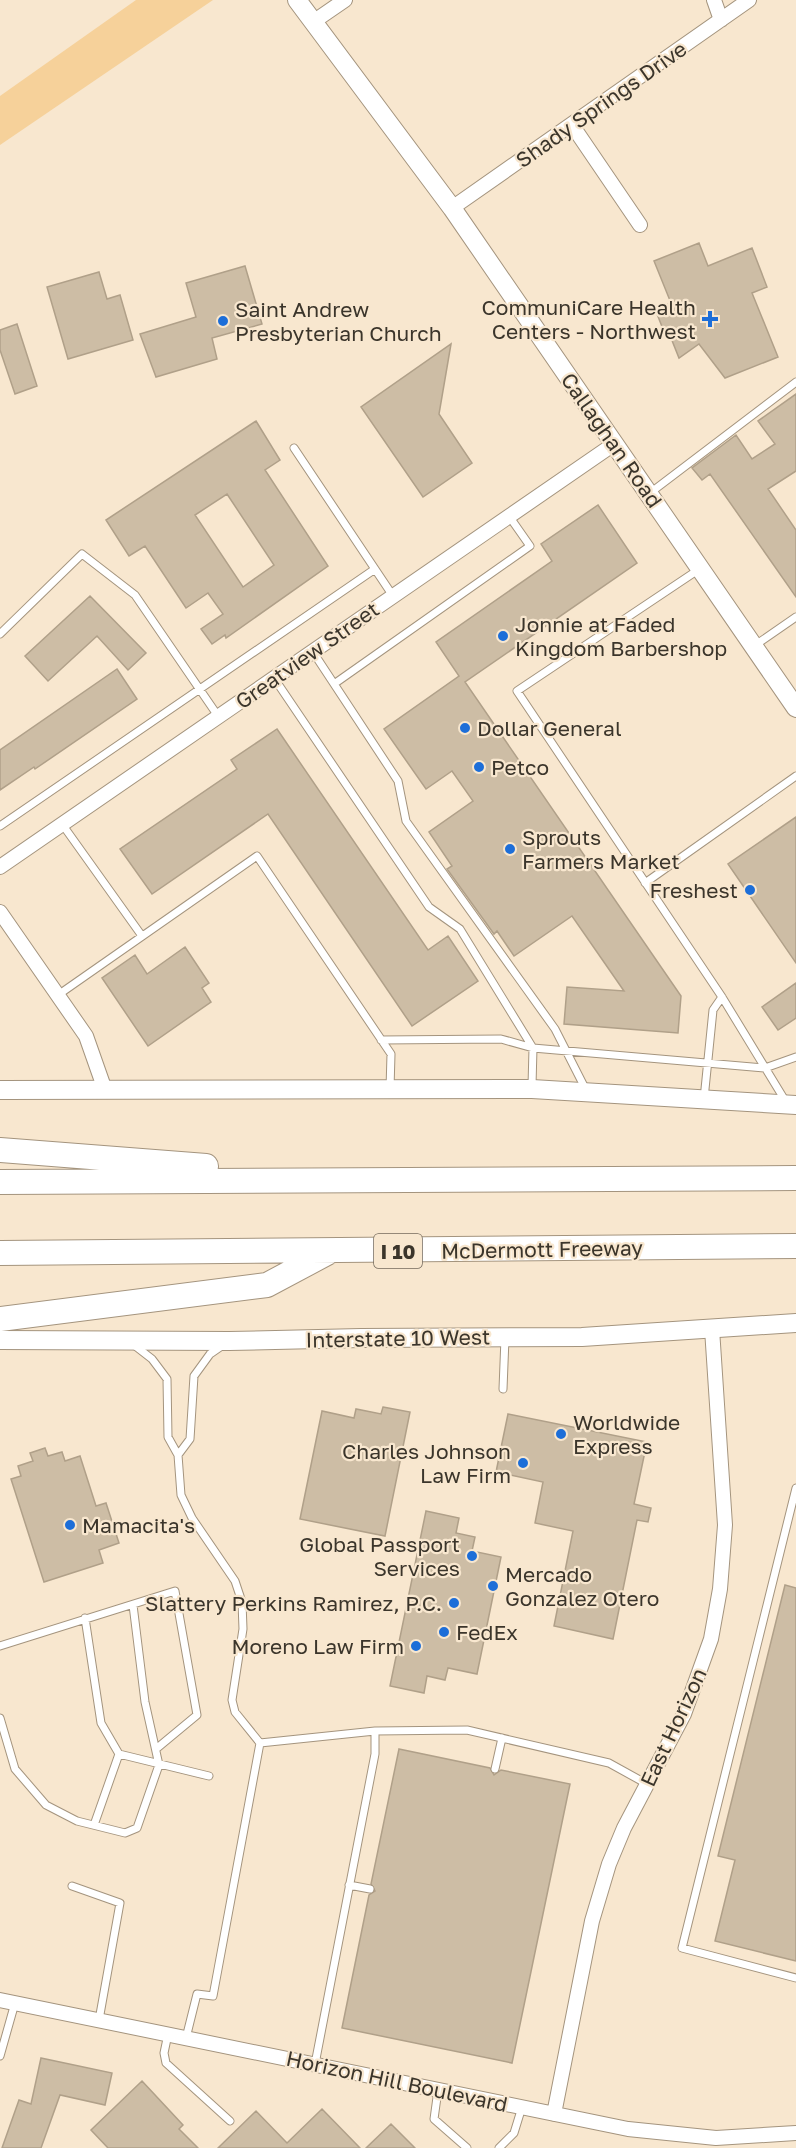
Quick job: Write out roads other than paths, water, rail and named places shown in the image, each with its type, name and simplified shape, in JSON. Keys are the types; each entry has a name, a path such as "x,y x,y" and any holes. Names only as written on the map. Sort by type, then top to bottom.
{"highway":[{"path":"0,1150 367,1179"},
{"path":"0,1182 796,1178"},
{"name":"McDermott Freeway","path":"0,1253 330,1252 796,1246"},
{"path":"0,1319 267,1285 330,1252"}],"main road":[{"name":"Callaghan Road","path":"297,0 452,208 796,708"},
{"path":"0,1090 586,1090 791,1105"},
{"name":"Interstate 10 West","path":"0,1340 228,1341 582,1337 796,1323"}],"street":[{"path":"313,22 345,0"},
{"path":"714,0 721,20"},
{"name":"Shady Springs Drive","path":"452,208 749,0"},
{"path":"572,125 640,225"},
{"name":"Greatview Street","path":"0,867 614,444"},
{"path":"0,912 86,1036 105,1090"},
{"name":"East Horizon","path":"554,2114 592,1921 609,1864 684,1714 702,1668 720,1589 725,1525 724,1474 712,1329"},
{"name":"Horizon Hill Boulevard","path":"0,2000 554,2114 667,2134 733,2142 796,2133"}],"lane":[{"path":"650,494 796,382"},
{"path":"294,448 393,596"},
{"path":"334,684 530,546 509,516"},
{"path":"0,634 82,554 135,595 218,716"},
{"path":"700,568 517,690 722,997 765,1068 791,1105"},
{"path":"0,826 375,569"},
{"path":"753,646 796,616"},
{"path":"313,651 398,781 406,821 555,1029 586,1090"},
{"path":"274,678 429,907 460,929 533,1048 532,1089"},
{"path":"645,883 796,776"},
{"path":"62,824 142,936"},
{"path":"58,996 257,856 391,1054 390,1089"},
{"path":"704,1099 713,1010 722,997"},
{"path":"381,1040 501,1039 533,1048 765,1068 796,1057"},
{"path":"503,1389 505,1337"},
{"path":"129,1341 152,1359 167,1379 168,1437 178,1455 181,1495 192,1518 235,1581 242,1602 243,1629 232,1700 235,1712 260,1743 213,1996 198,1994 186,2038"},
{"path":"178,1455 190,1439 194,1377 210,1354 228,1341"},
{"path":"796,1488 682,1948 796,1978"},
{"path":"0,1646 175,1592 197,1715 156,1749"},
{"path":"0,1718 15,1769 46,1805 77,1821 125,1833 137,1828 159,1765 145,1702 133,1605"},
{"path":"85,1618 101,1723 119,1754 209,1776"},
{"path":"260,1743 375,1731 467,1730 609,1763 647,1784"},
{"path":"315,2064 375,1754 375,1731"},
{"path":"495,1769 502,1738"},
{"path":"94,1825 119,1754"},
{"path":"349,1885 370,1889"},
{"path":"72,1886 120,1903 99,2020"},
{"path":"0,2056 15,2003"},
{"path":"168,2034 164,2053 166,2063 230,2121"},
{"path":"438,2090 434,2119 467,2148"},
{"path":"499,2148 514,2133 522,2107"}],"place":[{"name":"CommuniCare Health Centers - Northwest","path":"710,319"},
{"name":"Saint Andrew Presbyterian Church","path":"223,321"},
{"name":"Jonnie at Faded Kingdom Barbershop","path":"503,636"},
{"name":"Dollar General","path":"465,728"},
{"name":"Petco","path":"479,767"},
{"name":"Sprouts Farmers Market","path":"510,849"},
{"name":"Freshest","path":"750,890"},
{"name":"Worldwide Express","path":"561,1434"},
{"name":"Charles Johnson Law Firm","path":"523,1463"},
{"name":"Mamacita's","path":"70,1525"},
{"name":"Global Passport Services","path":"472,1556"},
{"name":"Mercado Gonzalez Otero","path":"493,1586"},
{"name":"Slattery Perkins Ramirez, P.C.","path":"454,1603"},
{"name":"FedEx","path":"444,1632"},
{"name":"Moreno Law Firm","path":"416,1646"}]}
